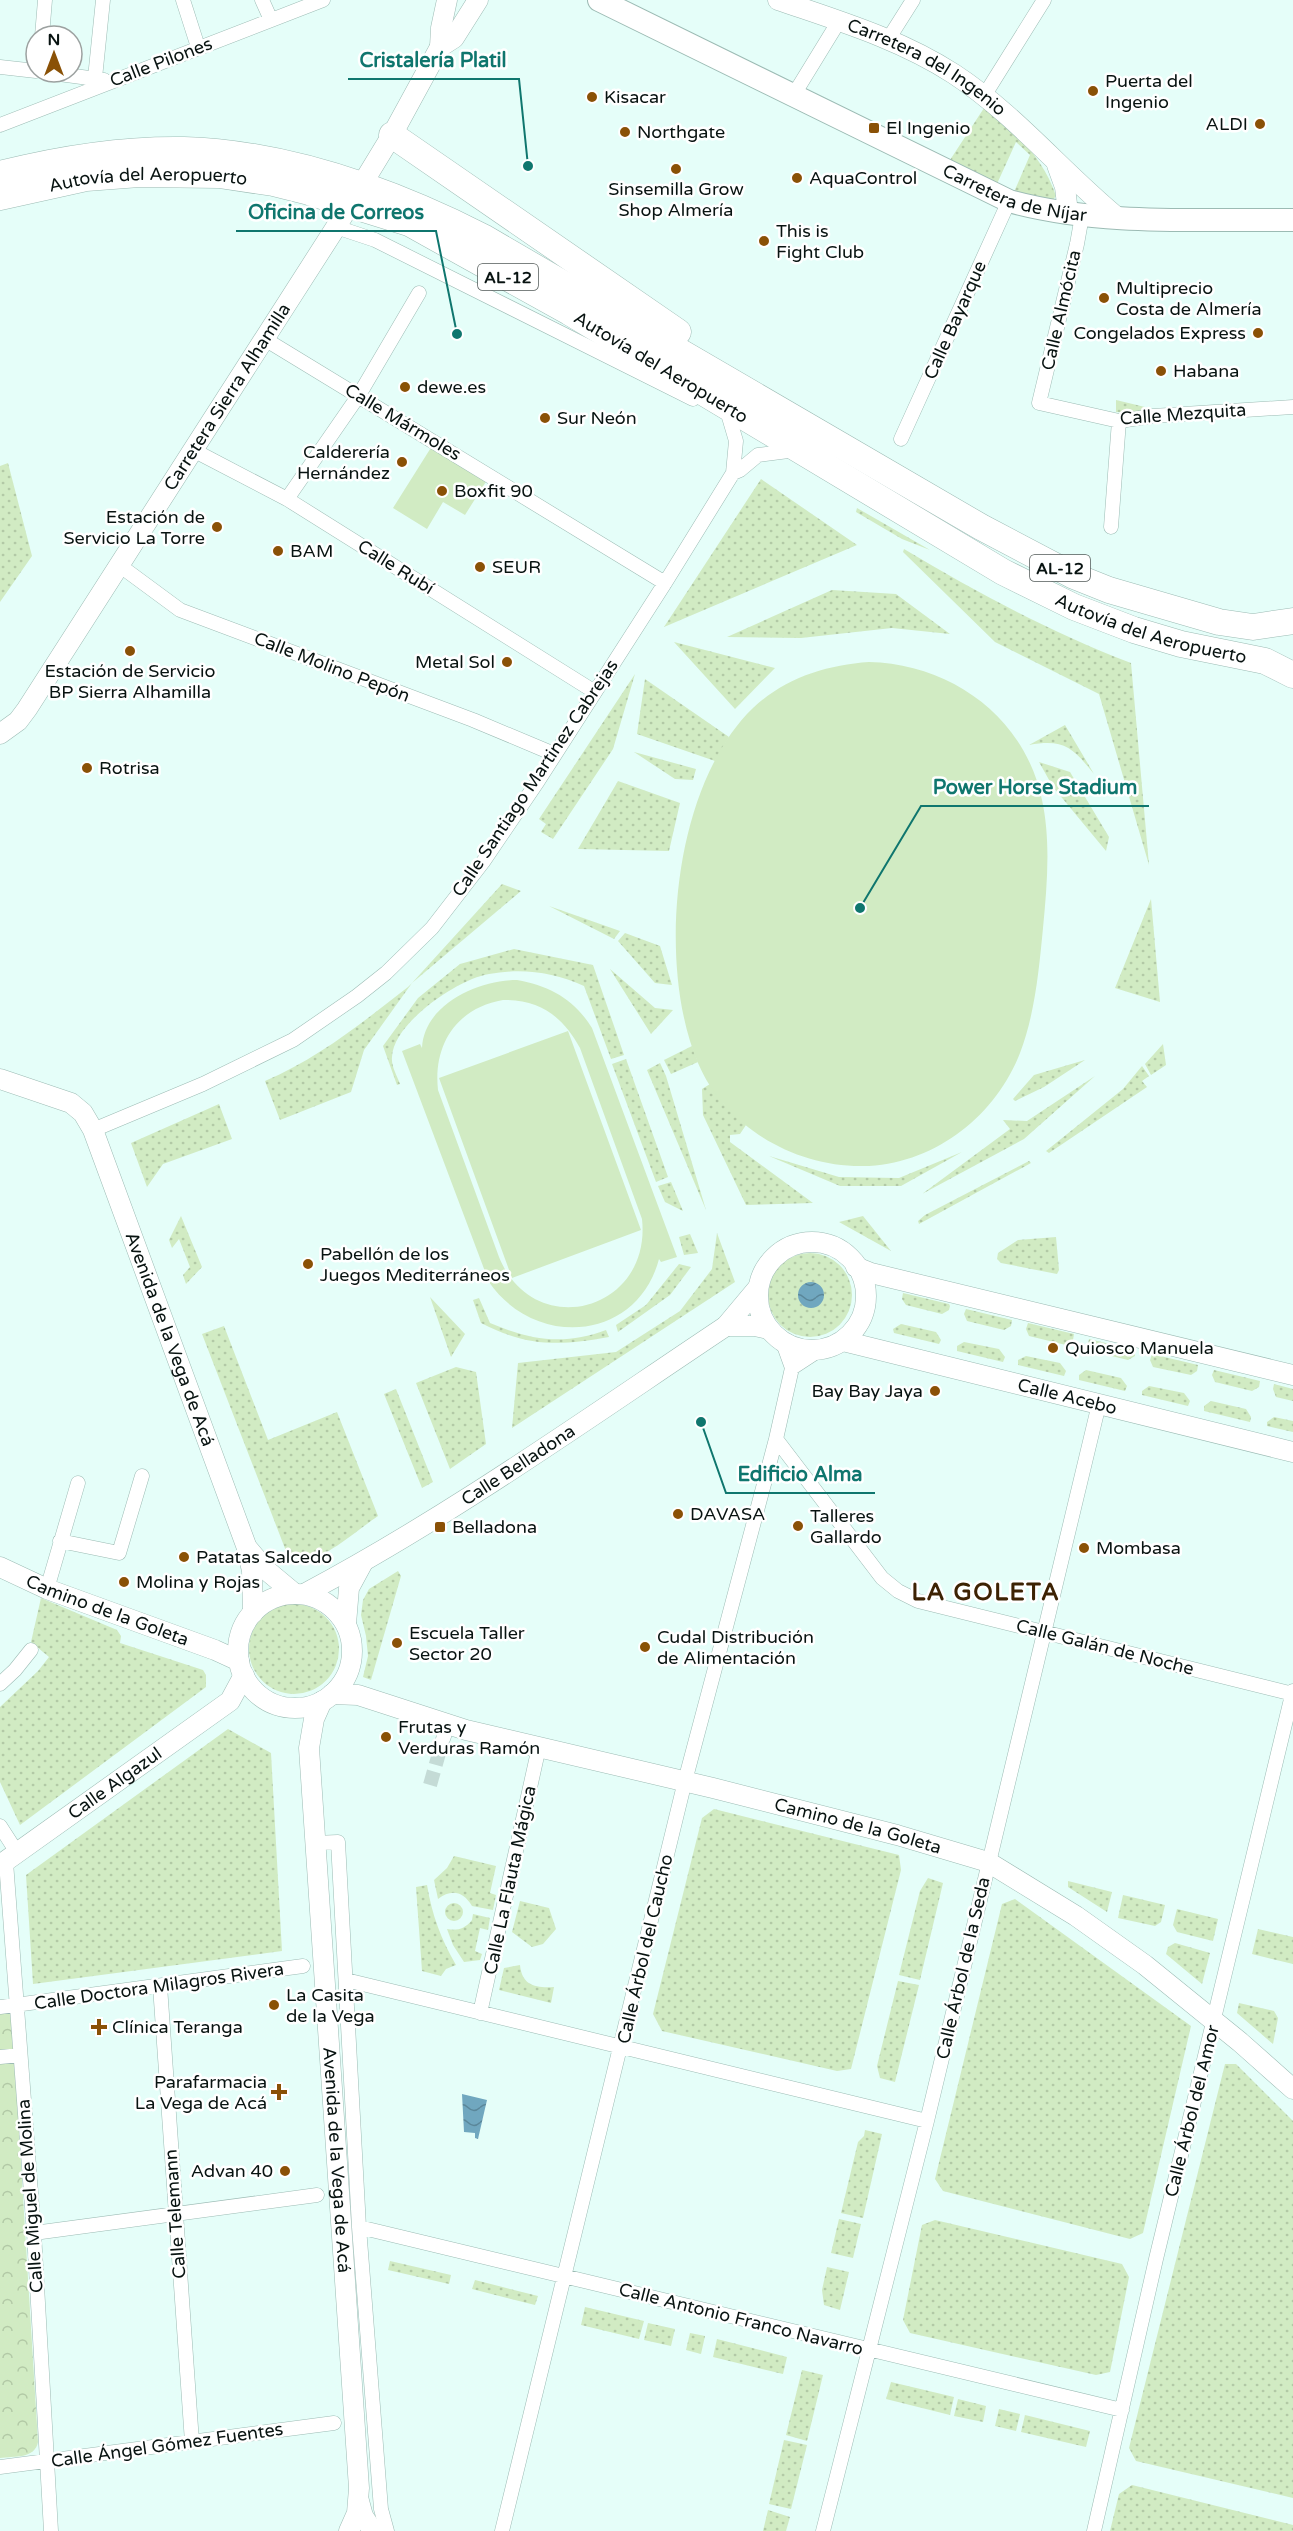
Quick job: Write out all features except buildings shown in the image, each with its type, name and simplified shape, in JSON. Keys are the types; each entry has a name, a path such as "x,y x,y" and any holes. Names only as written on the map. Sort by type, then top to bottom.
{"highway":[{"path":"392,135 661,322 817,421 849,448"},
{"name":"Autovía del Aeropuerto","path":"0,174 74,159 121,153 184,150 243,155 274,161 355,195 467,254 791,451 1003,572 1074,607 1173,642 1264,661 1293,675"},
{"name":"Autovía del Aeropuerto","path":"0,197 86,178 183,173 219,175 355,195 437,213 483,237 745,392 849,448 981,527 1074,576 1109,590 1189,615 1238,626 1273,626 1293,621"}],"main road":[{"name":"Carretera Sierra Alhamilla","path":"0,734 18,721 27,709 262,338 336,227 392,135 440,47 441,28 447,0"},
{"name":"Carretera Sierra Alhamilla","path":"440,47 454,38 478,0"},
{"name":"Carretera de Níjar","path":"599,0 1009,201 1075,214 1118,218 1293,220"},
{"name":"Carretera del Ingenio","path":"778,0 889,38 928,57 984,96 1086,192 1118,218"},
{"name":"Carretera del Ingenio","path":"1056,163 1075,214"},
{"name":"Avenida de la Vega de Acá","path":"0,1079 71,1103 83,1113 93,1130 247,1548 254,1592 253,1612"},
{"path":"816,1241 836,1246 856,1267 862,1275 866,1292 865,1310 857,1327 843,1341 818,1351 793,1347 783,1343 768,1329 758,1308 757,1289 763,1271 778,1253 800,1242 816,1241"},
{"path":"856,1267 1293,1375"},
{"name":"Calle Belladona","path":"346,1624 346,1598 362,1564 726,1326 757,1289"},
{"path":"726,1326 768,1329"},
{"name":"Calle Acebo","path":"843,1341 1293,1452"},
{"name":"Avenida de la Vega de Acá","path":"247,1548 265,1569 300,1594"},
{"path":"300,1594 362,1564"},
{"name":"Camino de la Goleta","path":"0,1567 46,1589 240,1661"},
{"path":"300,1594 321,1600 334,1608 346,1624 351,1639 352,1654 346,1676 327,1697 302,1706 284,1706 272,1703 258,1695 240,1661 244,1626 253,1612 276,1596 300,1594"},
{"name":"Calle Algazul","path":"8,1860 230,1701 239,1687 240,1661"},
{"path":"346,1676 353,1691 358,1695"},
{"name":"Calle Algazul","path":"230,1701 258,1695"},
{"name":"Camino de la Goleta","path":"327,1697 358,1695 446,1732 539,1747 685,1781 897,1835 988,1862 1086,1922 1145,1965 1293,2089"},
{"name":"Avenida de la Vega de Acá","path":"327,1697 314,1719 309,1748 359,2501 363,2516 373,2531"},
{"name":"Avenida de la Vega de Acá","path":"284,1706 301,1730 309,1748"},
{"name":"Avenida de la Vega de Acá","path":"349,2531 359,2501"}],"street":[{"path":"43,24 45,0"},
{"path":"95,78 103,0"},
{"path":"183,0 198,46"},
{"path":"262,0 271,20"},
{"name":"Calle Pilones","path":"0,125 198,46 323,0"},
{"path":"889,38 913,0"},
{"path":"984,96 1044,0"},
{"path":"794,96 839,21"},
{"path":"0,67 24,70"},
{"path":"84,77 111,81"},
{"name":"Calle Bayarque","path":"901,439 1009,201"},
{"name":"Calle Almócita","path":"1039,403 1077,244 1075,214"},
{"path":"336,227 385,245 689,397 728,413"},
{"path":"287,499 358,395 419,293"},
{"name":"Calle Mármoles","path":"262,338 665,584"},
{"name":"Calle Mezquita","path":"1039,403 1119,421 1153,416 1293,407"},
{"name":"Calle Santiago Martinez Cabrejas","path":"93,1130 203,1084 293,1040 386,973 432,928 476,871 554,754 665,584 733,473 736,441 728,413"},
{"path":"1111,527 1119,421"},
{"name":"Calle Rubí","path":"193,450 287,499 595,692"},
{"name":"Calle Santiago Martinez Cabrejas","path":"733,473 758,455 791,451"},
{"name":"Calle Molino Pepón","path":"119,565 180,610 473,720 554,754"},
{"path":"783,1343 792,1368 818,1351"},
{"name":"Calle Árbol del Caucho","path":"502,2531 622,2047 685,1781 776,1439 792,1368"},
{"name":"Calle Árbol de la Seda","path":"823,2531 867,2350 927,2121 1100,1404"},
{"name":"Calle Galán de Noche","path":"776,1439 882,1578 898,1592 918,1601 1293,1693"},
{"path":"60,1540 118,1553 142,1476"},
{"path":"46,1589 78,1483"},
{"path":"0,1684 31,1650"},
{"name":"Calle Árbol del Amor","path":"1095,2531 1156,2259 1293,1693"},
{"name":"Calle La Flauta Mágica","path":"480,2013 539,1747"},
{"path":"0,1826 8,1860"},
{"path":"315,1843 338,1842 359,2227 381,2510 387,2531"},
{"name":"Calle Miguel de Molina","path":"8,1860 16,2005 34,2233 51,2531"},
{"name":"Calle Doctora Milagros Rivera","path":"0,2007 303,1966"},
{"path":"346,1980 927,2121"},
{"name":"Calle Telemann","path":"160,1986 192,2442"},
{"path":"0,2057 20,2055"},
{"path":"34,2233 317,2194"},
{"name":"Calle Antonio Franco Navarro","path":"359,2227 1122,2410"},
{"name":"Calle Ángel Gómez Fuentes","path":"0,2467 334,2423"}],"green space":[{"path":"984,108 1007,126 1036,158 1051,182 1056,196 1051,202 1014,192 1030,155 1016,142 996,186 950,160"},
{"path":"1116,400 1145,407 1145,414 1116,412"},
{"name":"Boxfit 90","path":"432,446 487,480 465,515 443,502 427,529 393,508"},
{"path":"8,463 32,556 0,602 0,466"},
{"path":"761,479 857,545 664,627"},
{"path":"857,508 930,550 902,539 856,512"},
{"path":"904,549 1015,611 1131,663 1149,865 1099,694 995,642 903,552"},
{"path":"832,590 896,594 950,634 892,628 801,638 727,637"},
{"path":"674,642 775,668 735,709"},
{"path":"869,662 899,665 928,673 955,685 980,701 1001,720 1019,744 1033,770 1045,816 1047,864 1046,896 1033,1007 1020,1053 1009,1076 995,1098 978,1117 937,1147 914,1157 863,1166 812,1159 788,1151 765,1139 744,1124 710,1086 698,1063 685,1022 678,977 676,927 680,877 689,828 705,782 726,741 753,708 792,681 837,666"},
{"path":"635,674 613,749 553,839 541,832 546,824 539,819"},
{"path":"645,679 729,737 715,761 637,734"},
{"path":"1065,725 1094,774 1073,751 1066,747 1051,743 1029,745"},
{"path":"634,752 696,769 693,780 675,779"},
{"path":"1039,762 1070,772 1109,837 1106,851 1053,787"},
{"path":"618,781 680,803 669,851 578,849"},
{"path":"502,884 521,891 412,983"},
{"path":"1151,899 1160,1002 1115,988"},
{"path":"549,906 620,931 614,939"},
{"path":"625,933 660,946 672,985 655,983 618,941"},
{"path":"514,949 593,965 624,1055 611,1059 584,986 549,974 525,971 501,972 476,978 445,993 415,1017 403,1030 395,1044 392,1057 393,1067 400,1084 397,1085 383,1046 418,998 460,964"},
{"path":"610,969 655,1008 673,1010 651,1034"},
{"path":"517,980 540,986 560,995 577,1009 592,1028 677,1257 661,1262 659,1259 647,1287 630,1307 608,1320 583,1327 557,1326 532,1318 509,1304 489,1282 402,1051 420,1044 422,1048 425,1032 432,1019 456,997 486,984","holes":["503,1000 528,1003 549,1012 566,1027 580,1048 642,1219 640,1251 629,1276 610,1294 587,1305 562,1307 538,1300 516,1284 499,1257 438,1090 437,1073 440,1058 444,1043 451,1031 461,1020 487,1004"]},
{"path":"412,983 364,1050 351,1092 280,1120 265,1081 304,1062 322,1050"},
{"path":"568,1031 641,1230 512,1278 439,1078"},
{"path":"1163,1044 1166,1065 1151,1075 1145,1064"},
{"path":"692,1046 698,1062 671,1074 664,1060"},
{"path":"626,1059 668,1177 656,1182 612,1064"},
{"path":"1085,1060 1044,1087 1015,1101 1013,1099 1034,1075"},
{"path":"660,1063 666,1076 706,1210 647,1070"},
{"path":"1142,1066 1149,1076 1142,1081 1147,1087 1049,1153 1046,1151 1123,1089"},
{"path":"1095,1076 1024,1139 922,1194 1010,1129 1003,1120 1027,1121"},
{"path":"710,1084 724,1104 746,1125 740,1134 730,1135 730,1142 813,1203 746,1205 703,1115 702,1089"},
{"path":"219,1104 232,1139 163,1164 147,1187 131,1143"},
{"path":"962,1152 901,1186 840,1186 769,1156 839,1177 899,1178"},
{"path":"1029,1161 1031,1163 919,1224 918,1221 925,1215"},
{"path":"671,1182 683,1211 665,1202 658,1186"},
{"path":"181,1216 202,1267 186,1284 183,1275 190,1267 179,1239 172,1248 169,1240"},
{"path":"863,1216 891,1251 839,1222"},
{"path":"717,1233 735,1282 512,1428 518,1363 616,1352 680,1311 712,1269"},
{"path":"690,1234 698,1253 684,1255 679,1237"},
{"path":"1056,1237 1059,1270 1057,1274 1001,1263 997,1259 998,1253 1018,1240"},
{"path":"810,1253 826,1256 840,1265 849,1279 852,1295 849,1311 840,1325 826,1334 810,1337 794,1334 780,1325 771,1311 768,1295 771,1279 780,1265 794,1256"},
{"path":"679,1264 691,1267 670,1295 618,1332 616,1325 646,1305"},
{"path":"903,1293 949,1304 949,1310 942,1314 906,1305 902,1299"},
{"path":"430,1297 465,1334 451,1357"},
{"path":"479,1298 490,1323 519,1334 561,1339 591,1335 606,1330 609,1337 559,1343 514,1337 481,1323 473,1300"},
{"path":"966,1309 1012,1320 1011,1326 1004,1330 967,1321 964,1314"},
{"path":"1028,1323 1074,1334 1073,1340 1066,1345 1029,1336 1026,1329"},
{"path":"901,1324 936,1332 941,1340 939,1344 894,1333 893,1329"},
{"path":"224,1326 268,1440 337,1412 378,1516 335,1547 316,1557 302,1559 286,1551 202,1334"},
{"path":"1089,1339 1135,1350 1135,1356 1128,1360 1091,1351 1088,1344"},
{"path":"964,1342 999,1349 1005,1357 1003,1362 957,1351 957,1346"},
{"path":"1152,1354 1198,1365 1197,1371 1191,1375 1153,1367 1150,1360"},
{"path":"1026,1356 1060,1363 1066,1371 1064,1376 1018,1365 1018,1360"},
{"path":"456,1367 476,1372 486,1444 450,1469 416,1383"},
{"path":"1086,1370 1121,1378 1127,1386 1125,1391 1079,1380 1079,1375"},
{"path":"1214,1370 1260,1381 1259,1387 1252,1391 1215,1382 1212,1375"},
{"path":"1274,1384 1293,1389 1293,1401 1276,1397"},
{"path":"1149,1386 1184,1393 1190,1401 1188,1406 1142,1395 1142,1391"},
{"path":"396,1389 433,1482 422,1488 384,1394"},
{"path":"1211,1401 1246,1409 1251,1417 1250,1422 1204,1411 1204,1406"},
{"path":"1274,1417 1293,1421 1293,1432 1267,1426 1267,1422"},
{"path":"398,1571 401,1576 371,1680 363,1677 368,1656 361,1615 363,1600 369,1589"},
{"path":"41,1598 117,1630 121,1636 120,1643 203,1670 206,1675 206,1687 20,1825 0,1782 0,1707 38,1671 49,1657 31,1642"},
{"path":"294,1604 311,1608 326,1617 335,1632 339,1649 335,1666 326,1681 311,1690 294,1694 277,1690 262,1681 253,1666 249,1649 253,1632 262,1617 277,1608"},
{"path":"228,1729 271,1753 282,1951 33,1984 26,1875"},
{"path":"714,1809 899,1855 901,1870 851,2069 837,2071 662,2031 653,2014 702,1818"},
{"path":"454,1856 496,1866 490,1893 496,1895 493,1910 472,1906 465,1897 457,1893 438,1899 434,1880 447,1868"},
{"path":"928,1878 943,1883 920,1980 899,1975 920,1891"},
{"path":"1068,1881 1112,1892 1107,1912 1068,1887"},
{"path":"427,1885 438,1927 456,1965 446,1969 441,1976 422,1971 416,1887"},
{"path":"1123,1895 1165,1905 1161,1922 1155,1926 1118,1918"},
{"path":"1015,1899 1191,2026 1143,2233 1130,2239 943,2191 935,2179 1002,1904"},
{"path":"520,1901 549,1908 556,1929 543,1944 532,1947 512,1932"},
{"path":"454,1903 460,1906 463,1912 460,1918 454,1921 448,1918 445,1912 448,1906"},
{"path":"1177,1909 1218,1919 1213,1941 1177,1932 1173,1925"},
{"path":"473,1914 490,1918 488,1930 480,1928 475,1951 482,1954 480,1960 464,1962 453,1945 447,1929 464,1927 472,1920"},
{"path":"1258,1929 1293,1937 1293,1964 1252,1954"},
{"path":"1175,1943 1210,1953 1202,1984 1166,1954 1168,1947"},
{"path":"520,1965 521,1972 531,1984 554,1987 551,2003 499,1990 504,1968"},
{"path":"898,1981 919,1985 895,2082 880,2078 877,2066"},
{"path":"1239,2003 1274,2011 1278,2018 1273,2044 1237,2013"},
{"path":"0,2012 9,2012 12,2016 38,2442 33,2451 28,2454 0,2458"},
{"path":"1225,2064 1236,2064 1293,2121 1293,2498 1136,2461 1129,2448"},
{"path":"865,2130 882,2134 863,2218 841,2213 858,2142 864,2136"},
{"path":"839,2219 861,2224 853,2258 831,2253"},
{"path":"935,2220 1122,2264 1129,2277 1110,2372 1096,2375 910,2333 903,2320 922,2225"},
{"path":"390,2261 451,2275 449,2284 388,2270"},
{"path":"827,2267 849,2272 840,2310 824,2305 822,2290"},
{"path":"475,2280 538,2296 535,2305 472,2289"},
{"path":"585,2307 644,2321 639,2339 581,2325"},
{"path":"648,2323 675,2329 671,2346 644,2340"},
{"path":"690,2333 705,2336 701,2354 686,2350"},
{"path":"717,2339 787,2357 783,2374 713,2357"},
{"path":"802,2370 823,2375 807,2441 786,2435"},
{"path":"891,2382 954,2397 950,2415 886,2399"},
{"path":"958,2399 986,2406 983,2422 954,2416"},
{"path":"999,2409 1020,2414 1016,2431 995,2426"},
{"path":"1025,2415 1090,2431 1086,2447 1021,2432"},
{"path":"784,2440 807,2445 791,2509 769,2504"},
{"path":"1132,2485 1293,2525 1293,2531 1110,2531 1119,2494"},
{"path":"768,2510 790,2517 786,2531 763,2531"}],"water":[{"path":"811,1282 821,1285 824,1295 821,1305 811,1308 801,1305 798,1295 801,1285"},
{"path":"462,2094 487,2100 478,2139 475,2138 475,2133 464,2132"}],"tunnel":[{"path":"430,1785 443,1739"}],"place":[{"name":"Puerta del Ingenio","path":"1093,91"},
{"name":"Kisacar","path":"592,97"},
{"name":"ALDI","path":"1260,124"},
{"name":"El Ingenio","path":"874,128"},
{"name":"Northgate","path":"625,132"},
{"name":"Cristalería Platil","path":"528,166"},
{"name":"Sinsemilla Grow Shop Almería","path":"676,169"},
{"name":"AquaControl","path":"797,178"},
{"name":"This is Fight Club","path":"764,241"},
{"name":"Multiprecio Costa de Almería","path":"1104,298"},
{"name":"Congelados Express","path":"1258,333"},
{"name":"Oficina de Correos","path":"457,334"},
{"name":"Habana","path":"1161,371"},
{"name":"dewe.es","path":"405,387"},
{"name":"Sur Neón","path":"545,418"},
{"name":"Calderería Hernández","path":"402,462"},
{"name":"Boxfit 90","path":"442,491"},
{"name":"Estación de Servicio La Torre","path":"217,527"},
{"name":"BAM","path":"278,551"},
{"name":"SEUR","path":"480,567"},
{"name":"Estación de Servicio BP Sierra Alhamilla","path":"130,651"},
{"name":"Metal Sol","path":"507,662"},
{"name":"Rotrisa","path":"87,768"},
{"name":"Power Horse Stadium","path":"860,908"},
{"name":"Pabellón de los Juegos Mediterráneos","path":"308,1264"},
{"name":"Quiosco Manuela","path":"1053,1348"},
{"name":"Bay Bay Jaya","path":"935,1391"},
{"name":"Edificio Alma","path":"701,1422"},
{"name":"DAVASA","path":"678,1514"},
{"name":"Talleres Gallardo","path":"798,1526"},
{"name":"Belladona","path":"440,1527"},
{"name":"Mombasa","path":"1084,1548"},
{"name":"Patatas Salcedo","path":"184,1557"},
{"name":"Molina y Rojas","path":"124,1582"},
{"name":"Escuela Taller Sector 20","path":"397,1643"},
{"name":"Cudal Distribución de Alimentación","path":"645,1647"},
{"name":"Frutas y Verduras Ramón","path":"386,1737"},
{"name":"La Casita de la Vega","path":"274,2005"},
{"name":"Clínica Teranga","path":"99,2027"},
{"name":"Parafarmacia La Vega de Acá","path":"279,2092"},
{"name":"Advan 40","path":"285,2171"}],"district":[{"name":"LA GOLETA","path":"986,1592"}]}
